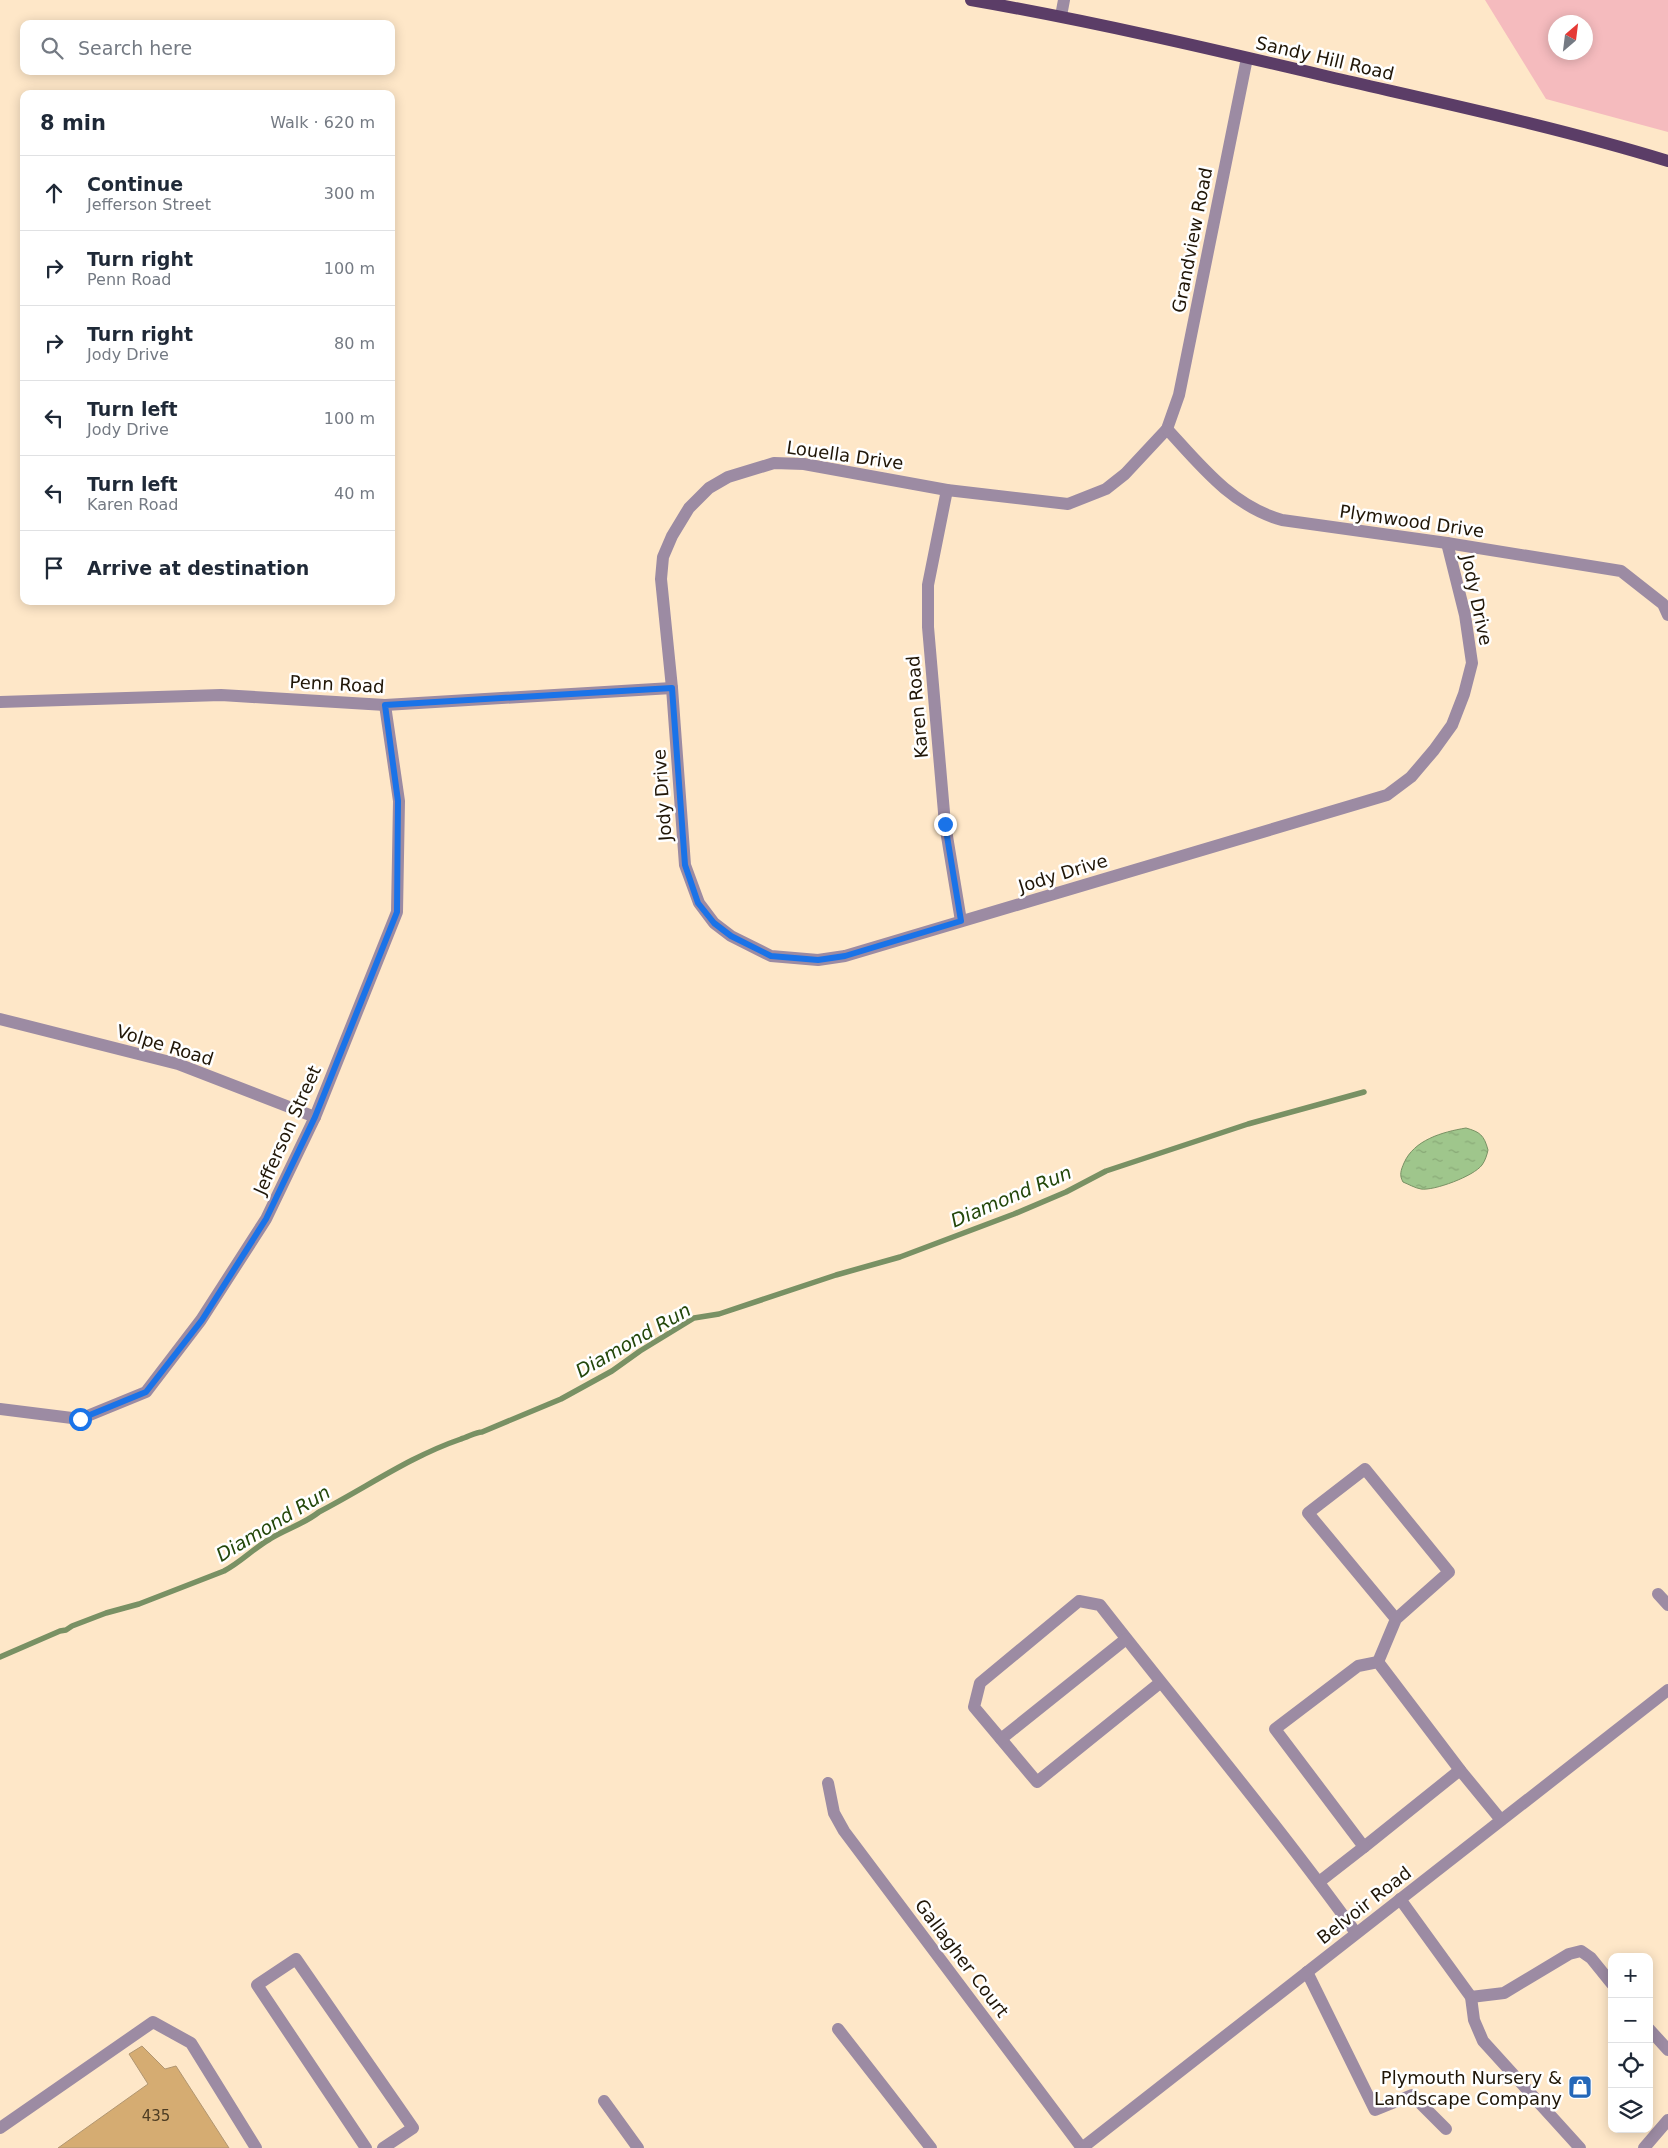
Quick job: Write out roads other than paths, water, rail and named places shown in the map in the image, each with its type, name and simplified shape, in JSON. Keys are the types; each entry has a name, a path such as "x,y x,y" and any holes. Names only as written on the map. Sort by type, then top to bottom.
{"main road":[{"name":"Sandy Hill Road","path":"971,0 1061,16 1520,120 1668,161"}],"street":[{"path":"1061,16 1064,0"},
{"name":"Grandview Road","path":"1167,428 1179,396 1247,58"},
{"name":"Louella Drive","path":"672,688 661,579 664,557 672,536 689,508 710,488 728,477 774,462 804,464 847,470 947,490 1068,504 1106,489 1125,474 1167,428"},
{"name":"Plymwood Drive","path":"1167,428 1209,475 1227,490 1267,516 1282,520 1447,543 1621,571 1662,604 1668,615"},
{"name":"Karen Road","path":"947,490 928,585 928,627 945,824 961,921"},
{"name":"Jody Drive","path":"672,688 685,865 698,903 714,923 731,936 771,956 818,960 845,956 1387,795 1411,777 1452,725 1464,694 1472,663 1465,615 1447,543"},
{"name":"Penn Road","path":"0,702 221,695 385,705 672,688"},
{"name":"Jefferson Street","path":"0,1409 80,1419 146,1392 202,1320 266,1219 315,1117 397,912 398,801 385,705"},
{"name":"Volpe Road","path":"0,1019 178,1064 315,1117"},
{"path":"1378,1662 1396,1619 1450,1572 1365,1469 1308,1513 1396,1619"},
{"path":"1658,1594 1668,1605"},
{"path":"1161,1682 1037,1782 974,1707 980,1683 1079,1601 1100,1605 1126,1639 1161,1682 1319,1882 1356,1933"},
{"path":"1001,1739 1126,1639"},
{"path":"1378,1662 1460,1770 1501,1820"},
{"path":"1364,1847 1275,1729 1358,1666 1378,1662"},
{"name":"Belvoir Road","path":"1082,2148 1668,1690"},
{"path":"1319,1882 1460,1770"},
{"name":"Gallagher Court","path":"828,1782 834,1813 844,1831 1082,2148"},
{"path":"1400,1899 1471,1997 1474,2020 1483,2041 1580,2148"},
{"path":"1471,1997 1504,1993 1569,1954 1581,1951 1591,1958 1608,1979"},
{"path":"366,2148 257,1985 296,1960 413,2128 383,2148"},
{"path":"1307,1972 1375,2110 1412,2095 1446,2129"},
{"path":"0,2128 152,2022 191,2043 256,2148"},
{"path":"838,2029 931,2148"},
{"path":"1653,2033 1668,2050"},
{"path":"604,2101 638,2148"},
{"path":"1644,2148 1668,2120"}],"water":[{"path":"1466,1128 1481,1135 1488,1150 1484,1162 1478,1169 1453,1182 1435,1188 1419,1188 1403,1182 1402,1168 1415,1148 1430,1138"}],"waterway":[{"name":"Diamond Run","path":"0,1657 72,1626 106,1613 139,1604 224,1571 270,1539 406,1463 442,1446 482,1432 561,1399 612,1371 640,1351 694,1318 719,1314 836,1275 900,1257 1014,1214 1066,1192 1106,1171 1248,1124 1364,1092"}],"place":[{"name":"Plymouth Nursery & Landscape Company","path":"1580,2087"}]}
